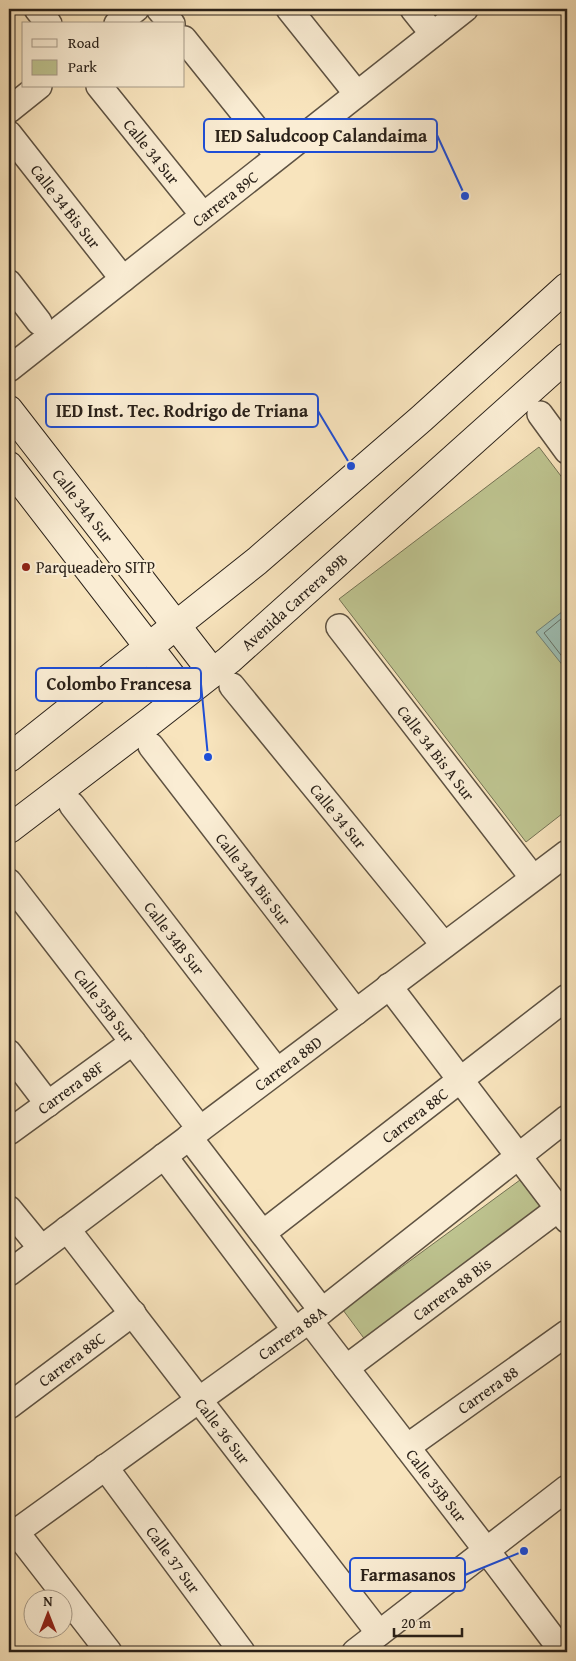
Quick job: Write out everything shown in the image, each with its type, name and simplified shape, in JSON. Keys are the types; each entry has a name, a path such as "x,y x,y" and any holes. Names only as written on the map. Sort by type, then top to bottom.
{"main road":[{"path":"9,758 256,560 421,419 567,287"},
{"name":"Avenida Carrera 89B","path":"9,829 185,694 222,679 236,654 567,358"},
{"name":"Calle 34A Sur","path":"9,410 176,625 222,679"},
{"path":"9,466 185,694"}],"street":[{"path":"37,9 47,22"},
{"path":"120,22 136,9"},
{"path":"159,9 170,22"},
{"path":"289,9 358,94"},
{"path":"413,9 433,34"},
{"name":"Carrera 89C","path":"9,369 465,9"},
{"path":"185,40 278,156"},
{"path":"9,110 36,88"},
{"name":"Calle 34 Sur","path":"101,88 203,215"},
{"name":"Calle 34 Bis Sur","path":"9,134 123,279"},
{"path":"9,283 39,322"},
{"path":"540,414 567,451"},
{"name":"Calle 34 Bis A Sur","path":"338,627 533,878"},
{"name":"Calle 34 Sur","path":"222,679 444,945"},
{"name":"Calle 34A Bis Sur","path":"152,746 356,1012"},
{"name":"Calle 34B Sur","path":"72,805 277,1071"},
{"name":"Carrera 88D","path":"9,1273 567,853"},
{"name":"Calle 35B Sur","path":"9,882 133,1042 263,1233 308,1320"},
{"path":"389,986 563,1215"},
{"name":"Carrera 88C","path":"263,1233 567,997"},
{"name":"Carrera 88F","path":"9,1132 133,1042"},
{"path":"9,1053 48,1104"},
{"name":"Carrera 88A","path":"12,1534 308,1320 520,1157 567,1118"},
{"name":"Calle 35B Sur","path":"164,1156 308,1320 563,1652"},
{"path":"9,1209 41,1248"},
{"name":"Carrera 88 Bis","path":"346,1368 563,1215"},
{"name":"Calle 36 Sur","path":"67,1229 379,1633"},
{"name":"Carrera 88C","path":"9,1406 132,1313"},
{"name":"Carrera 88","path":"407,1447 567,1333"},
{"name":"Calle 37 Sur","path":"105,1467 242,1652"},
{"path":"354,1652 567,1488"},
{"path":"12,1534 109,1652"}],"green space":[{"path":"539,447 567,484 567,810 526,842 339,599"},
{"path":"520,1180 543,1210 366,1341 343,1310"}],"water":[{"path":"567,608 567,664 564,667 536,632"}],"place":[{"name":"IED Saludcoop Calandaima","path":"465,196"},
{"name":"IED Inst. Tec. Rodrigo de Triana","path":"351,466"},
{"name":"Parqueadero SITP","path":"26,567"},
{"name":"Colombo Francesa","path":"208,757"},
{"name":"Farmasanos","path":"524,1551"}]}
